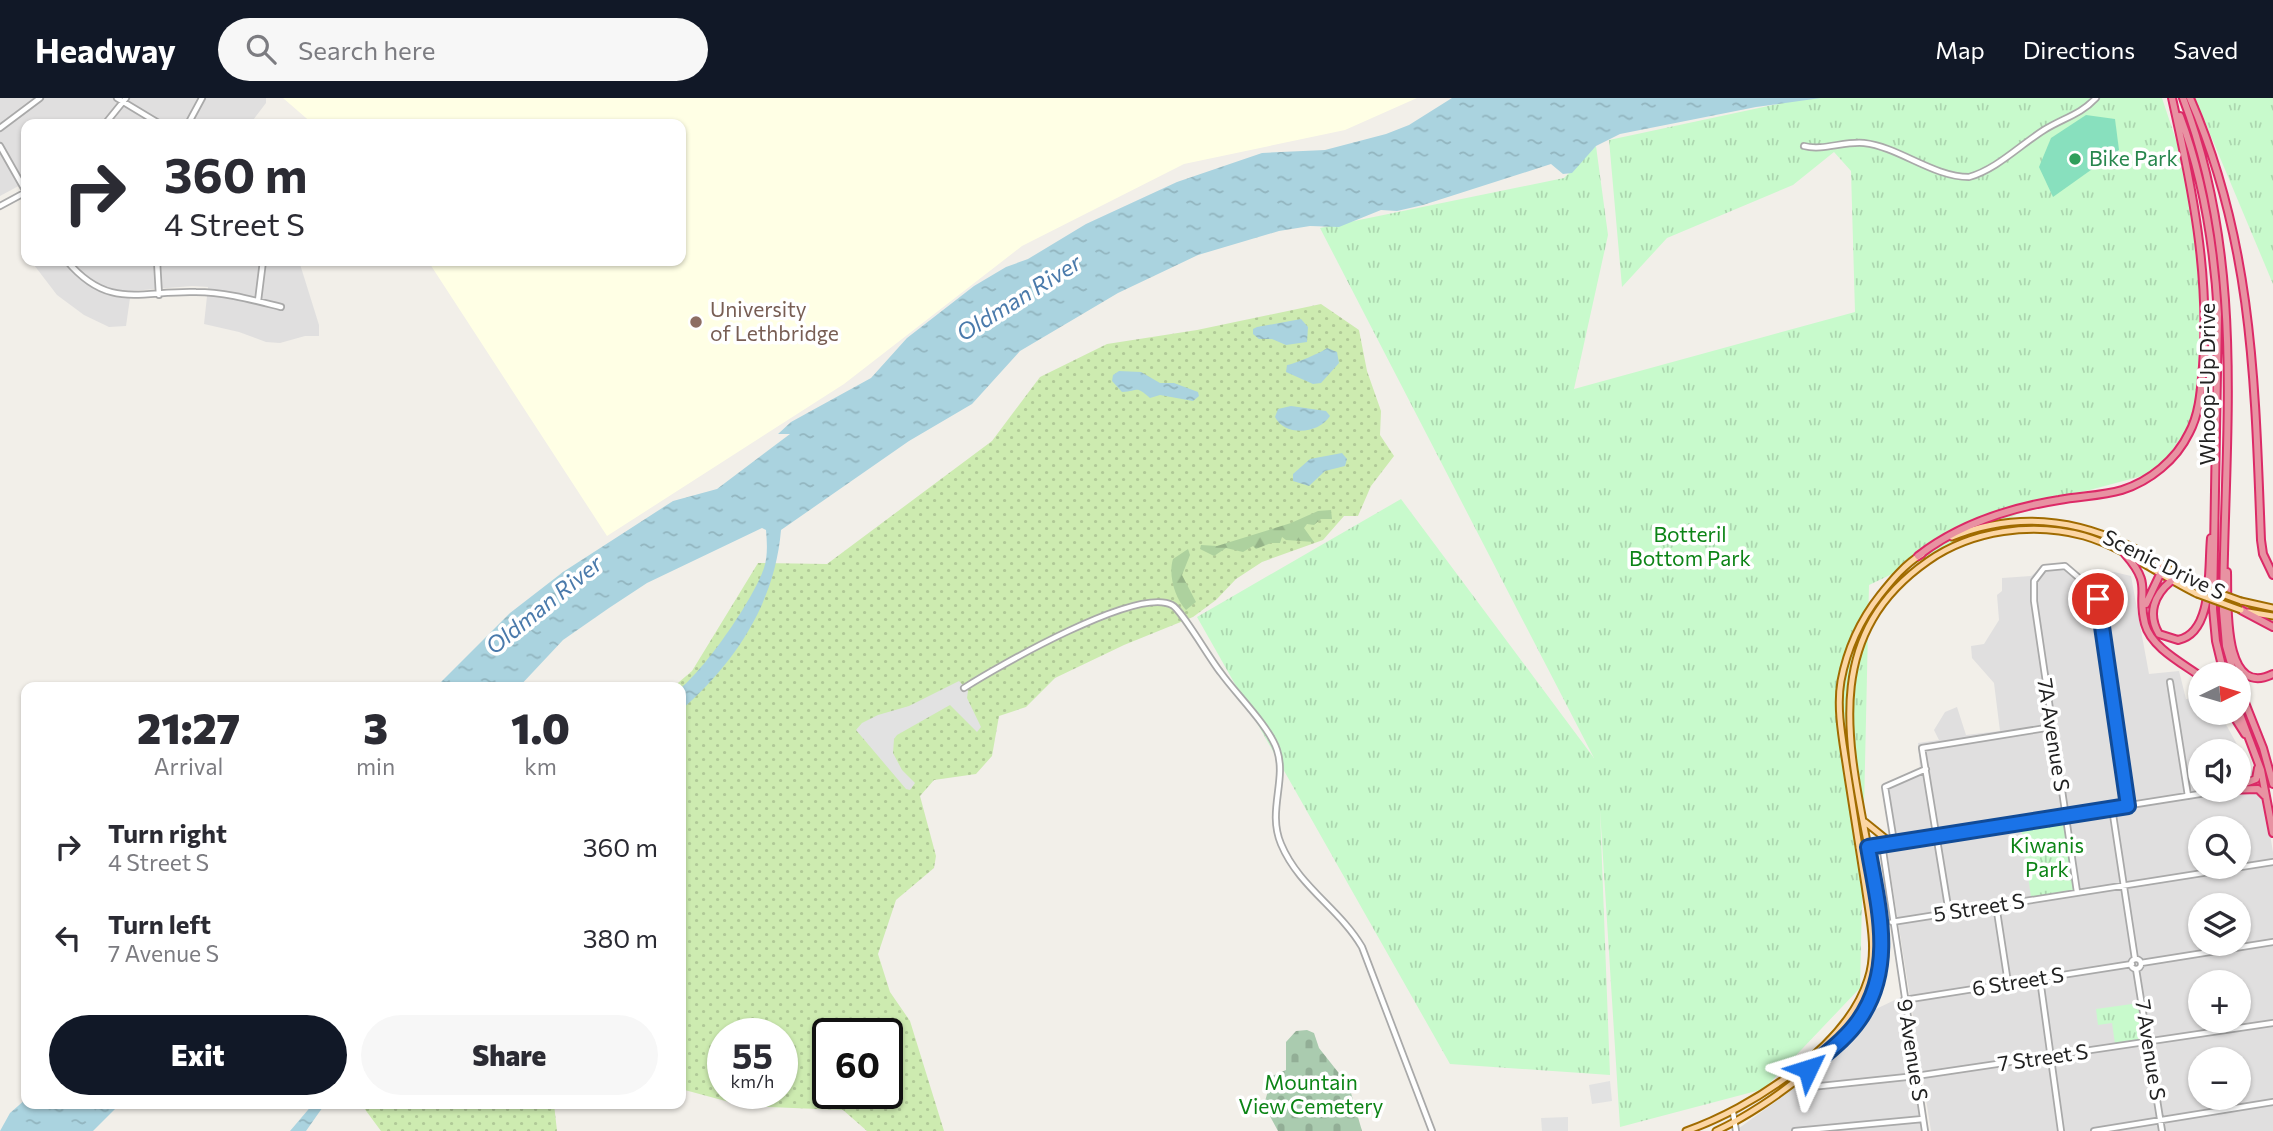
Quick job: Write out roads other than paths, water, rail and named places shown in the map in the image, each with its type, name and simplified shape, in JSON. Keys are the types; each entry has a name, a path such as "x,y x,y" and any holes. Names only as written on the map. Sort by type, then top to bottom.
{"highway":[{"name":"Whoop-Up Drive","path":"2172,98 2201,182 2214,259 2218,314 2214,625 2222,662"},
{"path":"1918,556 1940,539 2011,511 2114,492 2135,485 2169,460 2190,432 2201,390 2204,345 2203,267 2194,197 2172,98"},
{"name":"Whoop-Up Drive","path":"2183,98 2212,190 2225,271 2227,360 2224,633 2231,662"},
{"path":"2190,98 2222,186 2243,279 2252,359 2261,540 2263,554 2273,575"},
{"path":"2171,581 2158,592 2152,618 2160,634 2178,640 2194,633 2203,616 2215,491"},
{"path":"2224,527 2232,651 2239,667 2250,676 2262,678 2273,674"},
{"path":"2124,554 2143,579 2145,625 2154,640 2188,667"},
{"path":"2144,609 2164,566"},
{"path":"2241,610 2273,627"},
{"path":"2251,718 2273,784"},
{"path":"2239,725 2253,747"},
{"path":"2244,725 2258,762 2273,833"},
{"path":"2251,781 2256,779 2258,762"},
{"path":"2251,789 2258,789 2267,799"}],"main road":[{"name":"Scenic Drive S","path":"1686,1131 1760,1097 1795,1070 1833,1034 1861,998 1869,978 1872,940 1842,735 1841,683 1853,642 1866,615 1891,581 1918,556 1982,526 2040,520 2092,530 2130,546 2197,585 2273,608"},
{"name":"Scenic Drive S","path":"1716,1131 1735,1123 1798,1077 1846,1035 1869,1004 1878,983 1883,955 1849,733 1850,679 1876,614 1905,579 1925,562 1972,538 2013,530 2058,531 2086,537 2124,554 2197,594 2241,610 2273,616"},
{"path":"1863,819 1872,830 1892,843"}],"street":[{"path":"0,128 40,98"},
{"path":"117,98 125,100 153,119"},
{"path":"191,119 202,98"},
{"path":"1804,146 1817,148 1847,142 1869,144 1969,177 2020,149 2048,127 2081,112 2096,98"},
{"path":"109,119 125,100"},
{"path":"0,146 21,183"},
{"path":"0,206 21,195"},
{"path":"72,266 89,281 111,292 136,296 210,292 281,307"},
{"path":"157,266 159,295"},
{"path":"258,301 262,266"},
{"name":"7A Avenue S","path":"2077,892 2033,597 2036,577 2044,568 2062,566 2089,586 2098,599 2128,806"},
{"path":"964,688 1020,655 1103,616 1154,603 1168,603 1179,610 1206,654 1274,744 1279,765 1274,817 1281,844 1306,885 1346,923 1362,947 1432,1131"},
{"path":"1859,848 2188,796 2170,682"},
{"path":"1949,913 1922,748 2052,727"},
{"path":"1892,843 1885,787 1926,769"},
{"name":"7 Avenue S","path":"2112,808 2162,1131"},
{"name":"9 Avenue S","path":"1882,844 1924,1131"},
{"name":"5 Street S","path":"1892,922 2273,862"},
{"path":"1996,905 2008,983"},
{"path":"2135,964 2273,942"},
{"name":"6 Street S","path":"1904,1000 2135,964"},
{"path":"2040,979 2061,1131"},
{"name":"7 Street S","path":"1811,1087 1916,1076 2273,1023"},
{"path":"2094,1131 2273,1102"},
{"path":"1732,1112 1736,1131"},
{"path":"1795,1131 1923,1119"}],"water":[{"name":"Oldman River","path":"1452,98 1821,98 1756,107 1620,134 1596,146 1572,173 1563,174 1551,164 1423,205 1397,211 1381,210 1339,227 1310,226 1279,231 1198,255 1118,293 1020,351 972,404 909,441 781,530 770,582 749,630 719,672 686,706 686,683 716,649 740,614 764,568 767,554 766,530 762,528 647,583 563,640 524,682 441,682 510,613 563,572 673,501 717,489 790,434 778,434 791,422 871,378 907,338 974,286 1006,267 1028,259 1086,224 1177,182 1262,153 1325,150 1409,125"},
{"path":"1301,319 1308,327 1307,342 1286,345 1272,339 1259,339 1253,334 1253,329 1257,327"},
{"path":"1327,348 1337,352 1339,363 1321,383 1313,384 1286,372 1287,365"},
{"path":"1119,371 1141,372 1160,383 1174,383 1198,392 1199,396 1193,401 1160,395 1150,398 1137,390 1122,392 1112,381 1113,375"},
{"path":"1291,406 1326,411 1330,416 1318,427 1310,430 1286,428 1275,417 1278,409"},
{"path":"1342,453 1347,459 1345,466 1325,471 1309,486 1293,481 1293,474 1310,459"},
{"path":"21,1103 21,1109 115,1109 93,1131 0,1131 10,1113"},
{"path":"309,1109 321,1109 306,1131 290,1131"}],"place":[{"name":"Bike Park","path":"2075,159"},
{"name":"University of Lethbridge","path":"696,322"}],"park label":[{"name":"Botteril Bottom Park","path":"1690,547"},
{"name":"Kiwanis Park","path":"2047,858"},
{"name":"Mountain View Cemetery","path":"1311,1095"}]}
